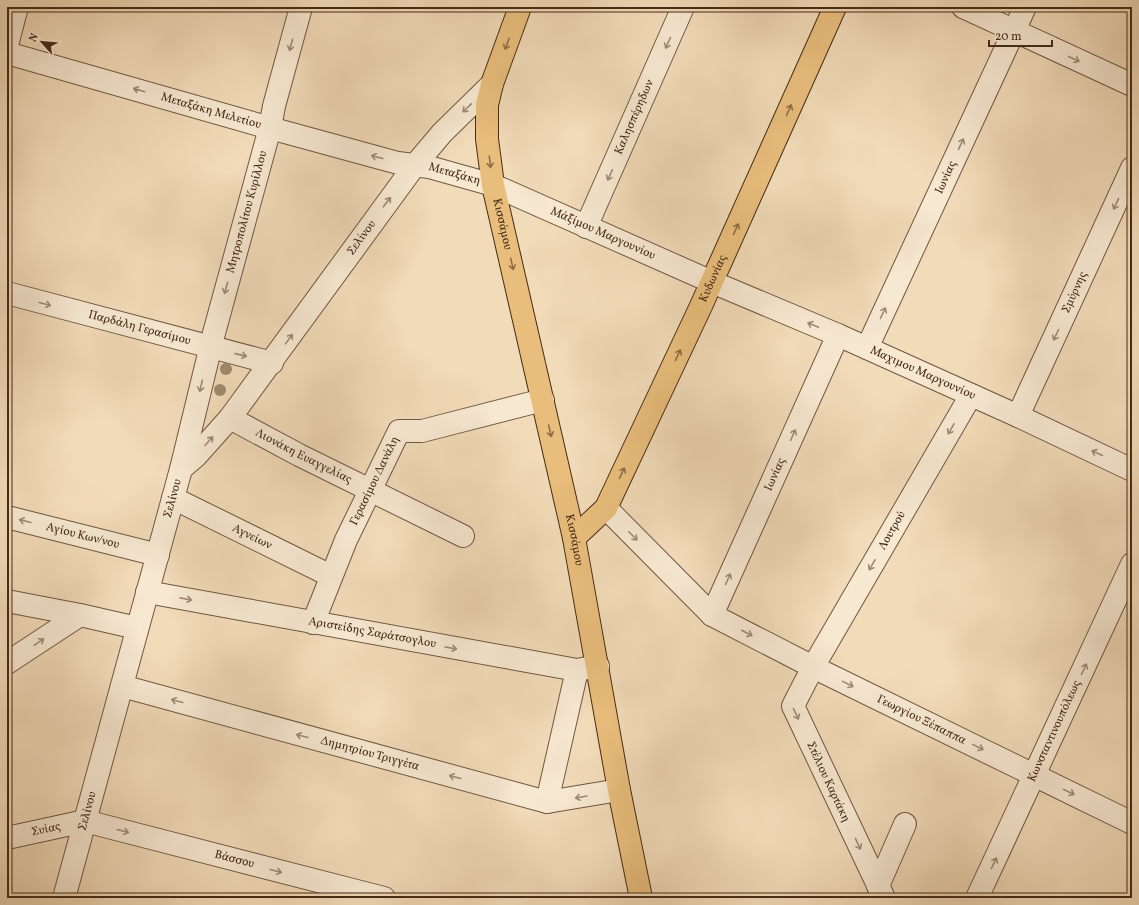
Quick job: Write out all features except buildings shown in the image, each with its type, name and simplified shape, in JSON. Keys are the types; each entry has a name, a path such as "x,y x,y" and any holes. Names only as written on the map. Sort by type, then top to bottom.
{"main road":[{"name":"Κισσάμου","path":"520,7 492,84 487,105 487,139 493,185 544,400 574,538 619,790 641,898"},
{"name":"Κυδωνίας","path":"574,538 606,508 712,282 835,7"}],"street":[{"path":"7,45 18,7"},
{"name":"Μητροπολίτου Κυρίλλου","path":"181,468 210,348 270,128 274,106 301,7"},
{"name":"Καλησπέρηδων","path":"586,227 683,7"},
{"path":"963,7 1132,85"},
{"name":"Ιωνίας","path":"867,348 1025,7"},
{"name":"Μεταξάκη Μελετίου","path":"7,52 270,128 398,163 415,165"},
{"name":"Σελίνου","path":"64,898 181,468 196,456 230,418 272,363 415,165 442,133 492,84"},
{"name":"Μεταξάκη","path":"415,165 429,167 493,185"},
{"name":"Σμύρνης","path":"1018,416 1132,168"},
{"name":"Μάξίμου Mαργουνίου","path":"493,185 712,282"},
{"name":"Μαχιμου Mαργουνίου","path":"712,282 838,335 1018,416 1132,470"},
{"name":"Παρδάλη Γερασίμου","path":"7,294 272,363"},
{"name":"Ιωνίας","path":"712,615 838,335"},
{"name":"Λουτρού","path":"813,667 971,395"},
{"name":"Γερασίμου Δανάλη","path":"313,623 346,540 399,431 422,431 544,400"},
{"name":"Λιονάκη Ευαγγελίας","path":"230,418 463,536"},
{"name":"Αγνείων","path":"173,498 332,576"},
{"path":"606,508 712,615"},
{"name":"Αγίου Κων/νου","path":"7,517 158,555"},
{"name":"Κωνσταντινουπόλεως","path":"977,898 1132,564"},
{"name":"Αριστείδης Σαράτσογλου","path":"147,592 577,670 598,666"},
{"path":"7,601 138,628"},
{"path":"7,664 80,615"},
{"name":"Γεωργίου Ξέπαππα","path":"712,615 813,667 1132,823"},
{"name":"Στέλιου Καρτάκη","path":"813,667 793,706 881,892"},
{"path":"547,802 577,670"},
{"name":"Δημητρίου Τριγγέτα","path":"122,686 547,802 619,790"},
{"name":"Συίας","path":"7,838 85,821"},
{"name":"Βάσσου","path":"85,821 323,891 384,898"},
{"path":"881,892 905,824"}]}
